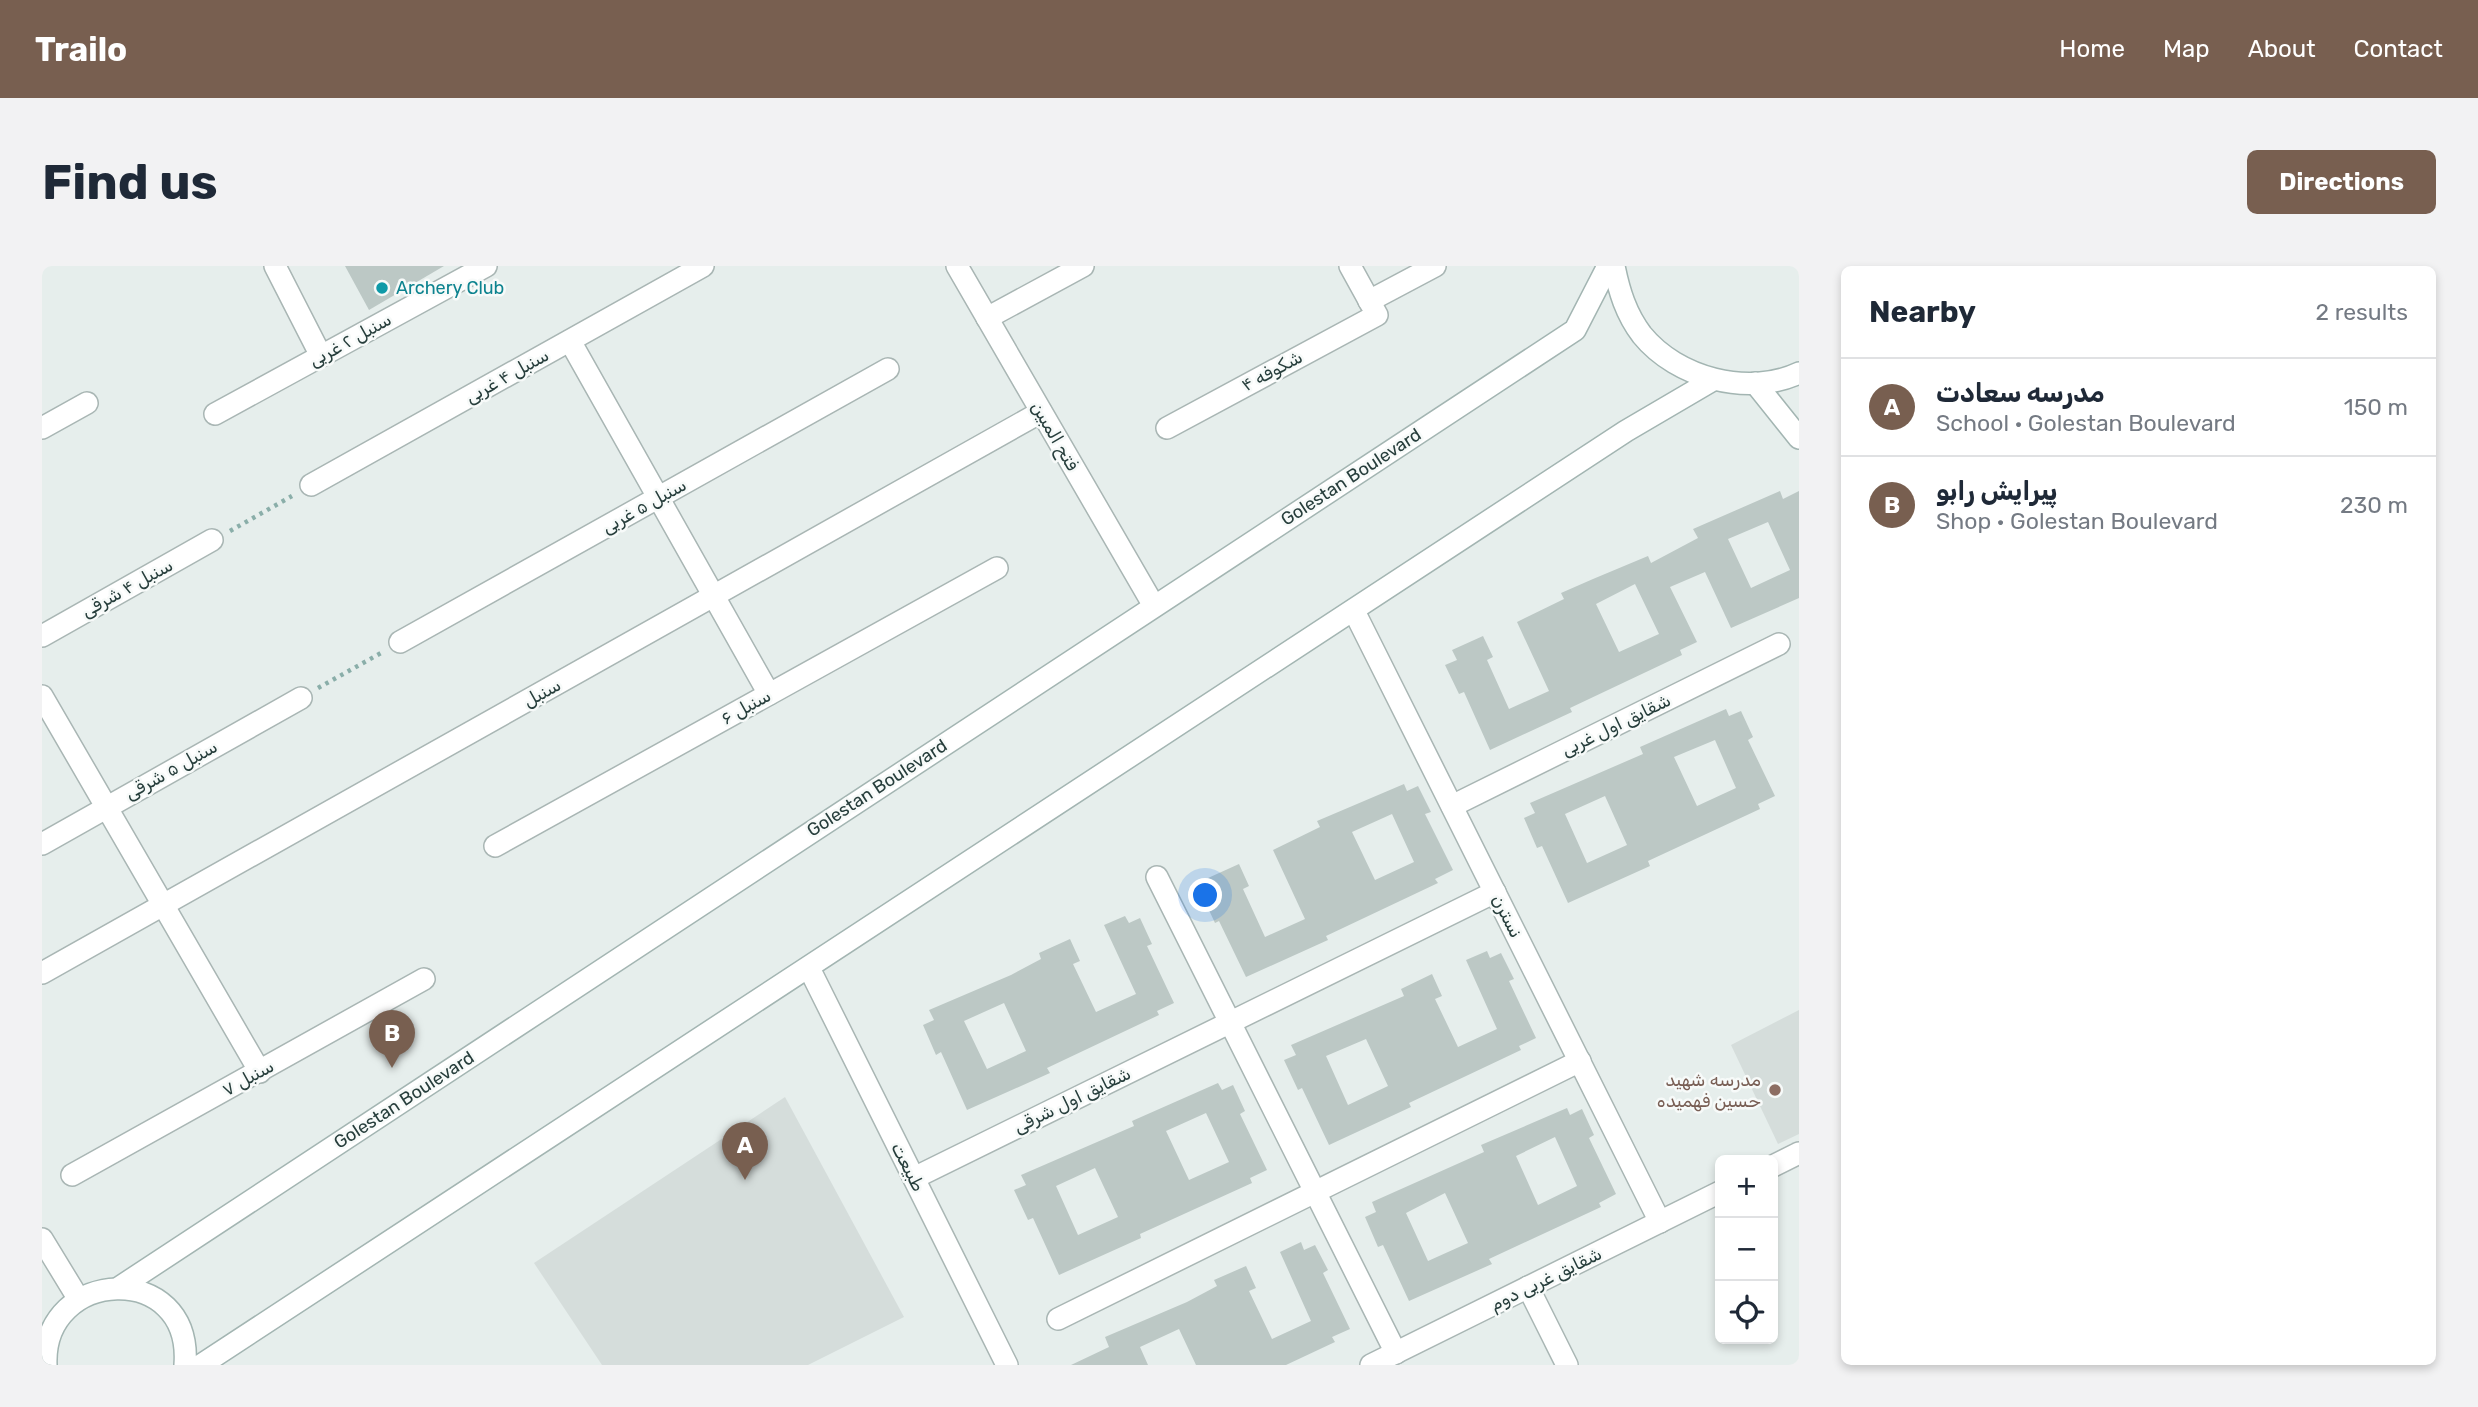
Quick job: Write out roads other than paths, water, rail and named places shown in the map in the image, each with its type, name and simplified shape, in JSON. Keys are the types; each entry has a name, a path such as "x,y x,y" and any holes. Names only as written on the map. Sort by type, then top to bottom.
{"street":[{"path":"275,266 321,356"},
{"name":"سنبل ۲ غربی","path":"215,414 486,266"},
{"name":"سنبل ۴ غربی","path":"311,485 703,266"},
{"name":"فتح المبین","path":"957,266 1154,606"},
{"path":"987,318 1083,266"},
{"path":"1350,266 1373,308"},
{"name":"شکوفه ۴","path":"1167,428 1373,308 1434,266"},
{"name":"Golestan Boulevard","path":"120,1287 1575,330 1608,266"},
{"path":"1614,266 1621,300 1643,336 1675,363 1713,380 1755,383 1799,373"},
{"path":"570,341 769,694"},
{"name":"سنبل ۵ غربی","path":"400,642 888,369"},
{"path":"201,1365 1626,431 1713,380"},
{"path":"1755,383 1799,438"},
{"path":"42,428 87,404"},
{"name":"سنبل","path":"42,973 1041,412"},
{"name":"سنبل ۴ شرقی","path":"42,636 212,540"},
{"name":"سنبل ۶","path":"495,846 997,568"},
{"name":"نسترن","path":"1354,611 1660,1222"},
{"name":"شقایق اول غربی","path":"1452,806 1779,644"},
{"path":"42,696 260,1072"},
{"name":"سنبل ۵ شرقی","path":"42,844 301,698"},
{"path":"1157,877 1396,1353"},
{"path":"1230,1023 1495,892"},
{"name":"طبیعت","path":"809,968 1007,1365"},
{"name":"سنبل ۷","path":"72,1175 424,979"},
{"name":"شقایق اول شرقی","path":"914,1178 1230,1023"},
{"path":"1058,1319 1580,1061"},
{"path":"1778,1164 1799,1153"},
{"name":"شقایق غربی دوم","path":"1371,1365 1715,1194"},
{"path":"42,1239 78,1298"},
{"path":"46,1365 46,1334 61,1313 78,1298 98,1289 120,1287 145,1293 165,1307 180,1327 186,1351 185,1365"},
{"path":"1528,1287 1567,1365"}],"place":[{"name":"Archery Club","path":"382,288"},
{"name":"پیرایش رابو","path":"392,1068"},
{"name":"مدرسه شهید حسین فهمیده","path":"1775,1090"},
{"name":"مدرسه سعادت","path":"745,1180"}]}
